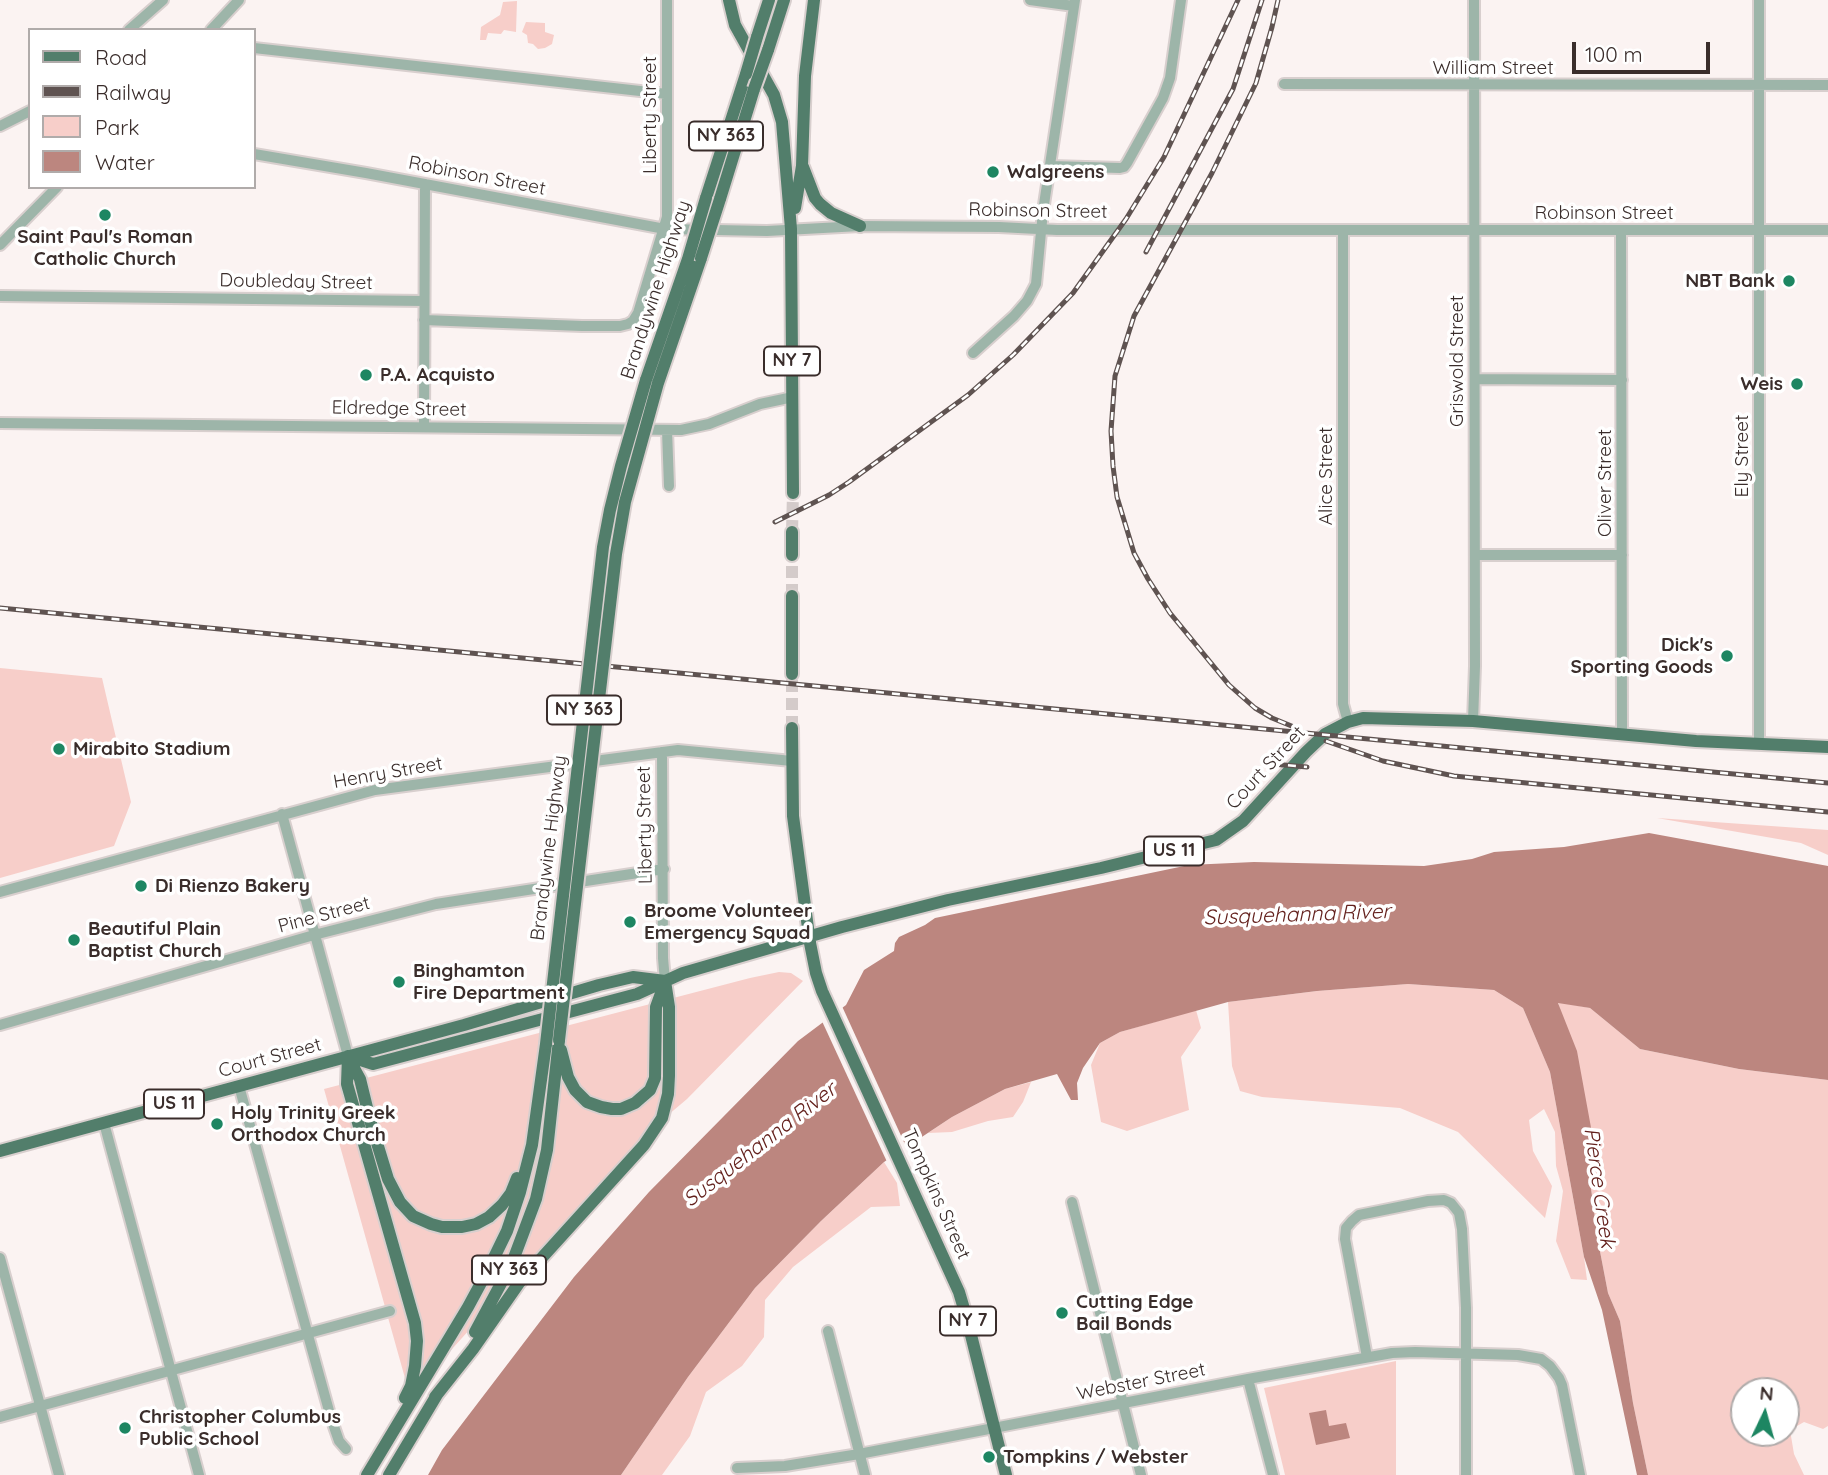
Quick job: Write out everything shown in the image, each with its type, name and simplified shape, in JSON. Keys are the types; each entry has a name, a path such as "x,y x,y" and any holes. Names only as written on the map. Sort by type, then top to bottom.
{"main road":[{"name":"NY 7","path":"729,0 735,25 774,95 785,141 792,229 793,493"},
{"name":"Brandywine Highway","path":"694,259 706,198 769,0"},
{"name":"Brandywine Highway","path":"389,1475 495,1297 512,1264 531,1214 547,1150 553,1042 603,547 610,510 621,466 694,259 720,199 784,0"},
{"name":"NY 7","path":"792,229 802,166 806,76 814,0"},
{"path":"802,166 820,204 831,213 860,226"},
{"path":"792,531 792,555"},
{"path":"792,596 792,674"},
{"name":"Court Street","path":"0,1151 348,1056 373,1064 637,993 683,973 948,900 1216,841 1243,821 1314,743 1348,722 1373,717 1473,721 1622,735 1828,747"},
{"name":"NY 7","path":"792,728 793,816 809,937"},
{"name":"Tompkins Street","path":"809,937 822,991 959,1292 1006,1475"},
{"path":"553,1042 575,1090 587,1102 621,1109 635,1103 650,1090 655,1078 656,1007 666,981"},
{"path":"435,1397 473,1349 519,1283 644,1145 662,1118 669,1076 669,1007 666,981"},
{"name":"Brandywine Highway","path":"367,1475 468,1307 503,1239 529,1160 553,1042"},
{"path":"348,1056 360,1079 370,1120 394,1193 413,1216 436,1226 452,1228 472,1225 489,1217 502,1205 522,1167 539,1102"},
{"path":"348,1056 347,1084 405,1283 417,1341 411,1386 376,1460"}],"street":[{"path":"131,28 163,0"},
{"path":"213,28 239,0"},
{"name":"Liberty Street","path":"424,320 582,326 620,326 633,321 638,313 667,217 667,0"},
{"path":"972,353 1014,316 1033,291 1038,273 1041,229 1075,3 1030,0"},
{"path":"1051,166 1119,168 1128,163 1163,98 1170,78 1181,0"},
{"name":"Griswold Street","path":"1473,721 1474,0"},
{"name":"Ely Street","path":"1759,0 1759,744"},
{"path":"256,48 667,94"},
{"name":"William Street","path":"1284,84 1828,86"},
{"path":"0,126 28,112"},
{"name":"Robinson Street","path":"256,154 665,229 725,231 860,226 1041,229 1828,230"},
{"path":"424,427 425,184"},
{"path":"0,245 55,189"},
{"name":"Alice Street","path":"1343,230 1343,704 1348,722"},
{"name":"Oliver Street","path":"1621,231 1622,735"},
{"name":"Doubleday Street","path":"0,296 424,301"},
{"path":"1475,379 1622,380"},
{"name":"Eldredge Street","path":"0,423 667,430 696,428 760,404 793,397"},
{"path":"667,430 669,486"},
{"path":"1475,555 1622,555"},
{"name":"Henry Street","path":"0,892 375,790 685,750 792,761"},
{"name":"Liberty Street","path":"662,752 663,958 666,981"},
{"path":"282,814 348,1056"},
{"name":"Pine Street","path":"0,1025 314,935 436,904 664,869"},
{"path":"239,1086 331,1418 339,1441 346,1449"},
{"path":"104,1123 199,1475"},
{"path":"1367,1357 1345,1239 1346,1228 1359,1215 1428,1201 1444,1200 1451,1203 1459,1213 1466,1308 1466,1475"},
{"path":"1072,1202 1142,1475"},
{"path":"0,1258 59,1475"},
{"path":"0,1417 390,1311"},
{"path":"828,1331 865,1475"},
{"name":"Webster Street","path":"737,1468 785,1466 859,1454 1367,1357 1415,1352 1518,1354 1541,1359 1550,1366 1562,1385 1580,1475"},
{"path":"1248,1379 1273,1475"}],"green space":[{"path":"517,1 516,32 504,30 501,34 488,33 486,40 480,40 481,27 500,15 503,2"},
{"path":"526,22 545,23 545,32 554,35 552,44 538,49 528,43 527,35 522,32"},
{"name":"Mirabito Stadium","path":"0,668 102,678 131,802 114,846 0,878"},
{"path":"1657,818 1828,830 1828,855 1801,843"},
{"path":"779,972 791,973 803,981 687,1099 642,1137 410,1396 324,1089"},
{"path":"1408,984 1494,990 1523,1008 1550,1072 1587,1280 1571,1279 1556,1241 1563,1191 1556,1166 1555,1132 1544,1109 1529,1120 1533,1151 1552,1186 1545,1218 1458,1132 1400,1108 1262,1097 1240,1091 1232,1066 1228,1002"},
{"path":"1558,1002 1590,1008 1640,1049 1739,1069 1828,1080 1828,1426 1823,1429 1804,1422 1800,1424 1800,1377 1730,1377 1730,1447 1793,1447 1804,1475 1648,1475 1620,1321 1608,1293 1590,1181 1592,1133"},
{"path":"1196,1010 1201,1028 1181,1057 1189,1110 1127,1131 1101,1122 1091,1065 1100,1043 1120,1032"},
{"path":"1031,1082 1013,1117 952,1132 928,1133 1005,1089"},
{"path":"884,1162 897,1183 900,1206 871,1207 793,1267 765,1300 764,1337 742,1366 706,1392 690,1436 662,1475 621,1475 688,1377 755,1288"},
{"path":"1396,1361 1396,1475 1285,1475 1264,1388"}],"water":[{"name":"Susquehanna River","path":"1649,833 1828,866 1828,1080 1739,1069 1640,1049 1590,1008 1558,1003 1577,1051 1592,1133 1590,1181 1598,1241 1608,1293 1620,1321 1648,1475 1637,1475 1602,1310 1584,1257 1550,1072 1523,1008 1494,990 1408,984 1228,1002 1120,1032 1100,1043 1083,1068 1077,1083 1078,1100 1071,1100 1057,1074 1005,1089 952,1117 884,1162 821,1221 755,1288 688,1377 621,1475 428,1475 442,1450 574,1277 649,1192 798,1041 846,1005 864,970 894,951 899,937 935,918 1189,865 1254,862 1424,866 1472,859 1494,852 1564,847"},
{"path":"1326,1410 1329,1426 1346,1423 1350,1438 1316,1445 1309,1413"}],"pier":[{"path":"841,1004 908,1151 888,1164 821,1019"}],"tunnel":[{"path":"792,532 793,493"},
{"path":"792,555 792,596"},
{"path":"792,674 792,728"}],"railway":[{"path":"775,522 849,482 968,395 1013,355 1073,293 1126,219 1164,157 1238,0"},
{"path":"1146,252 1233,89 1262,0"},
{"path":"1278,0 1256,83 1212,173 1134,316 1115,376 1111,431 1117,497 1134,553 1148,579 1170,613 1229,685 1255,708 1294,727"},
{"path":"0,608 1828,783"},
{"path":"1326,741 1383,761 1454,776 1828,812"},
{"path":"1272,764 1307,767"}],"place":[{"name":"Walgreens","path":"993,172"},
{"name":"Saint Paul's Roman Catholic Church","path":"105,215"},
{"name":"NBT Bank","path":"1789,281"},
{"name":"P.A. Acquisto","path":"366,375"},
{"name":"Weis","path":"1797,384"},
{"name":"Dick's Sporting Goods","path":"1727,656"},
{"name":"Mirabito Stadium","path":"59,749"},
{"name":"Di Rienzo Bakery","path":"141,886"},
{"name":"Broome Volunteer Emergency Squad","path":"630,922"},
{"name":"Beautiful Plain Baptist Church","path":"74,940"},
{"name":"Binghamton Fire Department","path":"399,982"},
{"name":"Holy Trinity Greek Orthodox Church","path":"217,1124"},
{"name":"Cutting Edge Bail Bonds","path":"1062,1313"},
{"name":"Christopher Columbus Public School","path":"125,1428"},
{"name":"Tompkins / Webster","path":"989,1457"}],"water label":[{"name":"Pierce Creek","path":"1599,1188"}]}
